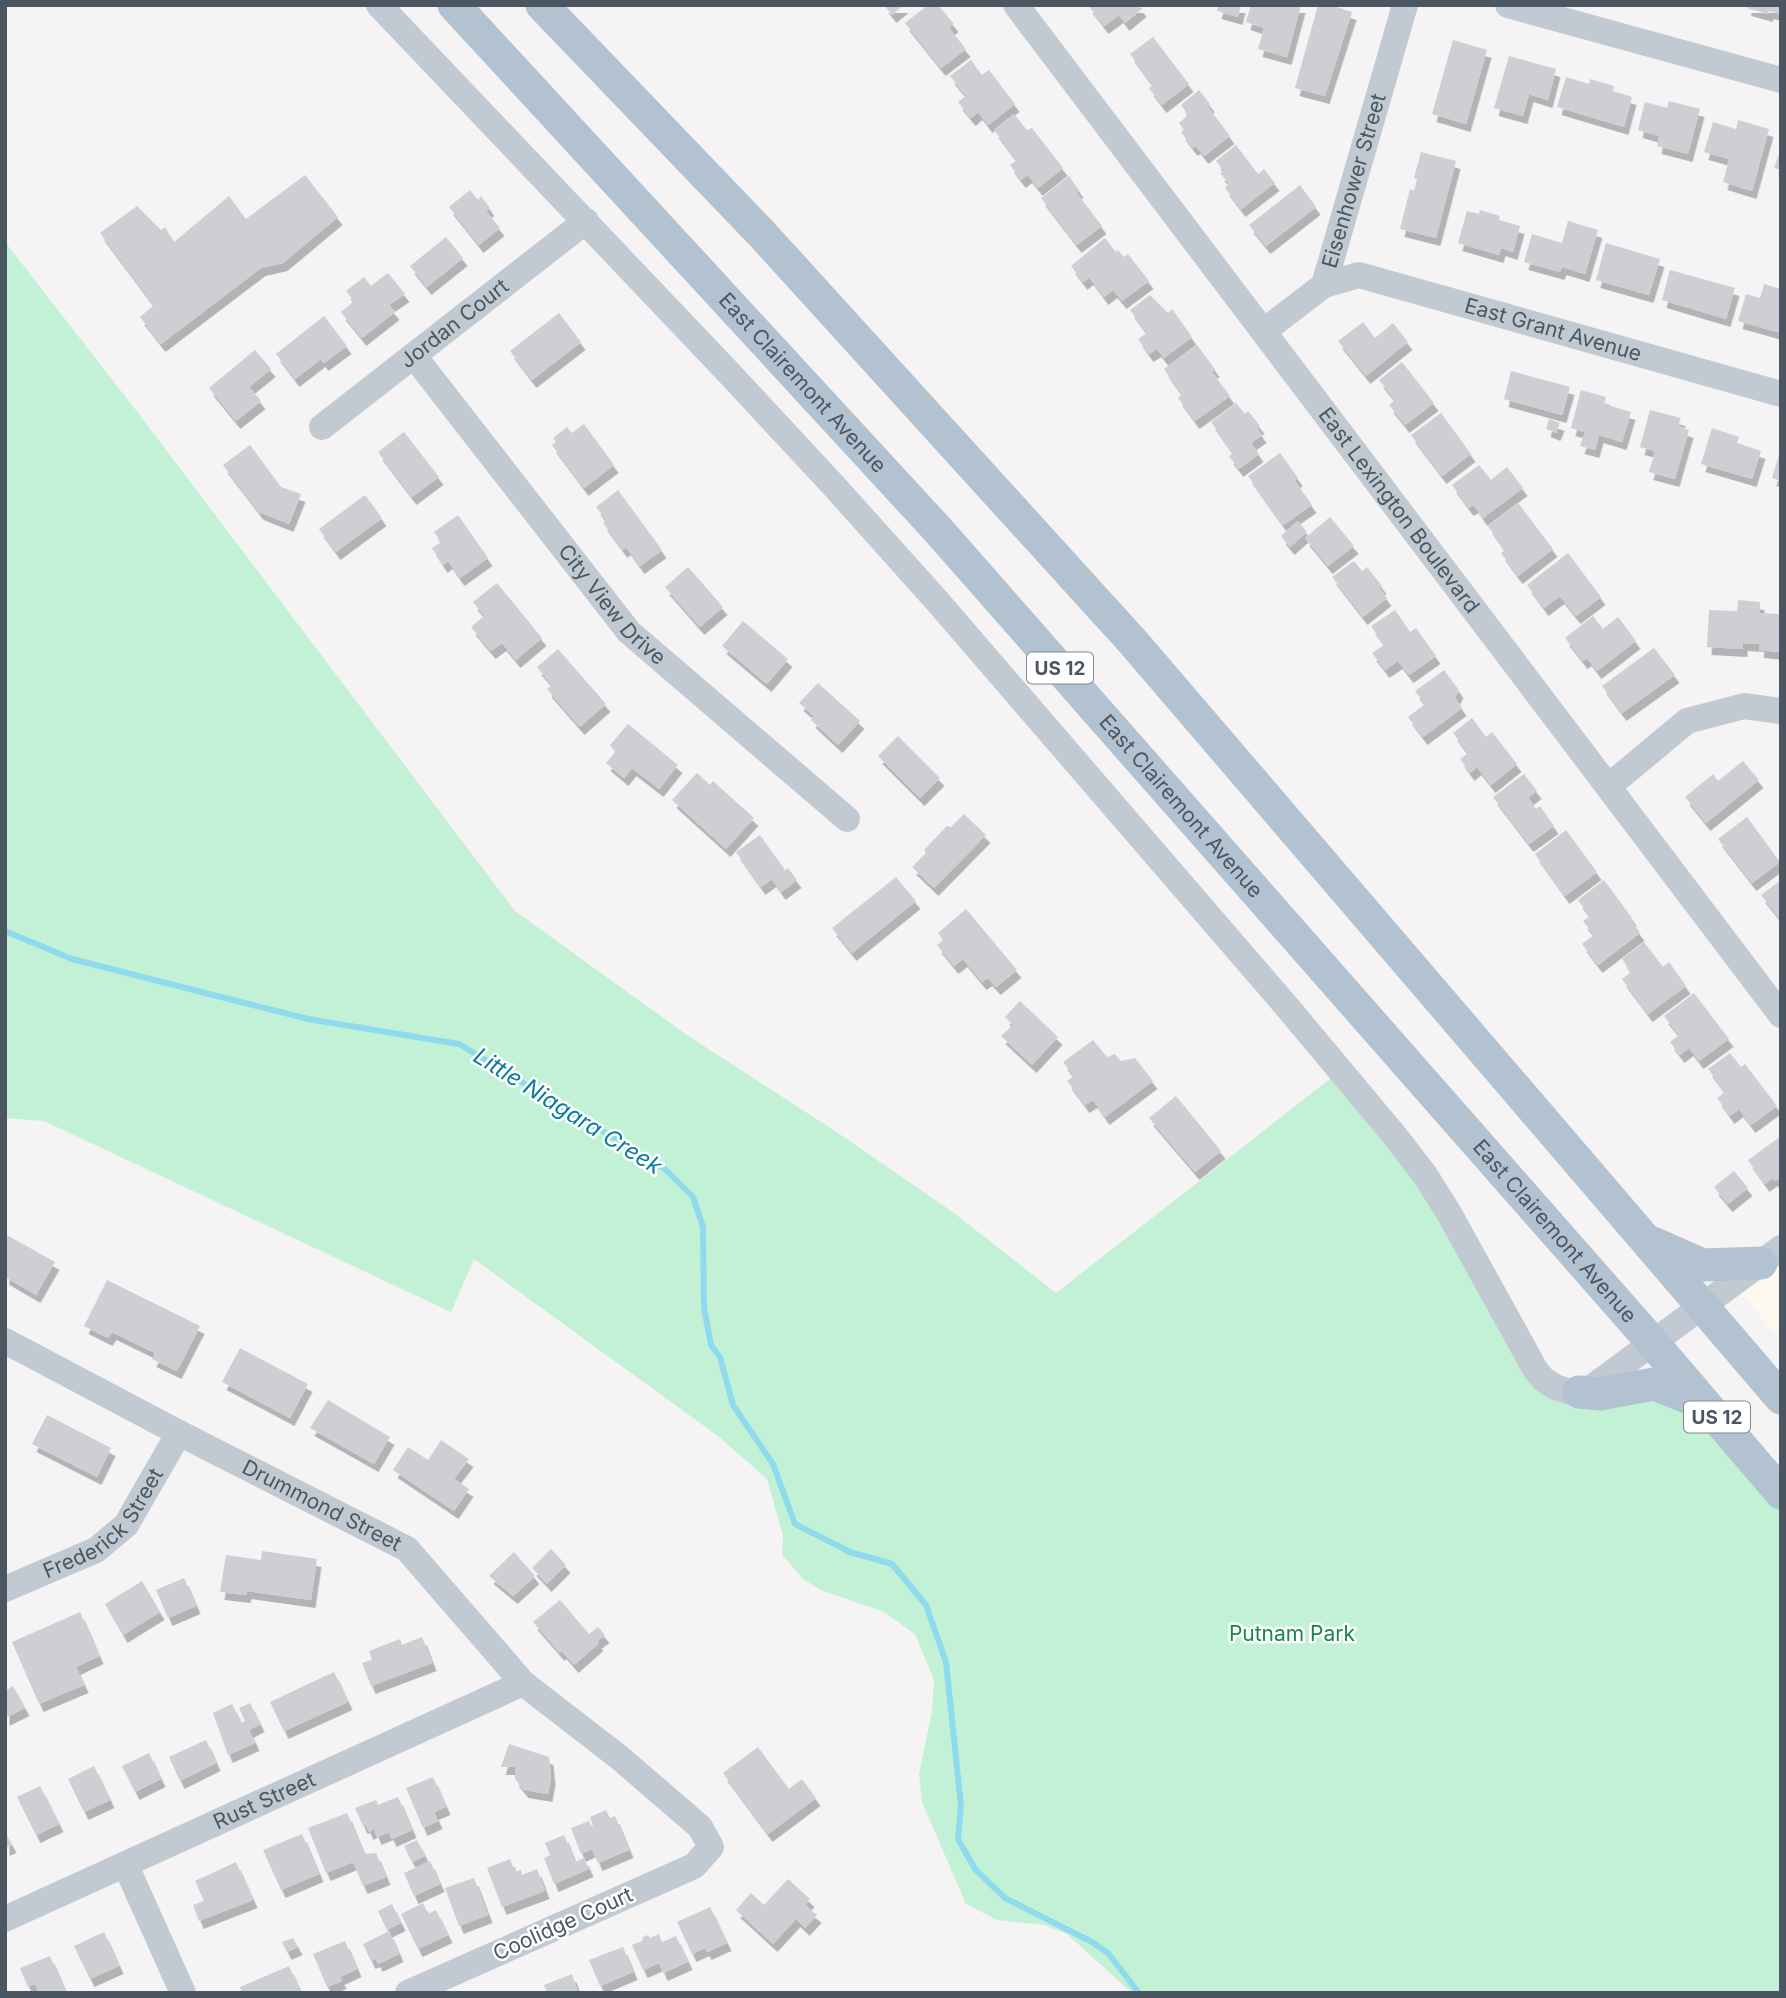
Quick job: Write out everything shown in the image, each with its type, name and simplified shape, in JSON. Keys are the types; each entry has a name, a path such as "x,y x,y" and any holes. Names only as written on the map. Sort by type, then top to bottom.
{"main road":[{"name":"East Clairemont Avenue","path":"454,5 938,530 1652,1342 1781,1493"},
{"name":"US 12","path":"542,5 762,234 1133,642 1781,1398"},
{"path":"1644,1240 1703,1265 1771,1255"},
{"path":"1579,1391 1600,1394 1654,1384 1705,1404"}],"street":[{"path":"380,5 755,400 920,583 1288,1009 1425,1175 1535,1369 1544,1380 1555,1387 1579,1391 1594,1386 1703,1308 1771,1255"},
{"name":"East Lexington Boulevard","path":"1016,5 1781,1015"},
{"name":"Eisenhower Street","path":"1264,331 1324,285 1405,5"},
{"path":"1508,5 1781,80"},
{"name":"Jordan Court","path":"322,427 586,221"},
{"name":"East Grant Avenue","path":"1324,285 1359,275 1781,394"},
{"name":"City View Drive","path":"414,356 629,632 847,819"},
{"path":"1609,786 1688,721 1744,706 1781,711"},
{"name":"Drummond Street","path":"5,1341 407,1549 523,1683 620,1758 701,1827 711,1847"},
{"name":"Frederick Street","path":"5,1589 96,1550 126,1525 179,1433"},
{"name":"Rust Street","path":"5,1919 523,1683"},
{"name":"Coolidge Court","path":"408,1993 694,1866 711,1847"},
{"path":"126,1866 183,1993"}],"shaded area":[{"path":"1781,1248 1781,1340 1733,1285"}],"green space":[{"name":"Putnam Park","path":"5,242 135,409 515,911 687,1035 841,1135 954,1213 1056,1293 1340,1071 1395,1136 1543,1379 1667,1388 1781,1498 1781,1993 1132,1993 1067,1934 1044,1925 997,1920 966,1904 922,1802 919,1774 932,1711 934,1680 915,1634 884,1612 821,1590 803,1579 782,1555 783,1536 767,1479 718,1436 474,1259 451,1312 44,1121 5,1118"}],"building":[{"path":"884,5 904,5 892,15"},
{"path":"928,5 938,5 954,24 949,28 966,49 941,68 905,23"},
{"path":"1088,5 1139,5 1142,9 1125,23 1119,15 1104,26"},
{"path":"1219,5 1241,5 1238,17 1217,11"},
{"path":"1251,5 1301,5 1287,57 1258,49 1264,28 1246,22"},
{"path":"1318,5 1330,5 1352,12 1325,96 1295,88"},
{"path":"1747,5 1781,5 1781,14 1769,11 1768,14 1747,8"},
{"path":"1153,37 1189,84 1162,105 1149,88 1153,85 1130,54"},
{"path":"1453,40 1487,50 1466,124 1432,114"},
{"path":"1509,56 1556,69 1548,100 1529,94 1523,116 1494,108"},
{"path":"971,60 982,75 989,70 1015,104 988,125 978,112 971,118 958,102 966,96 950,76"},
{"path":"1566,77 1589,84 1590,79 1614,86 1613,91 1632,97 1624,127 1557,107"},
{"path":"1199,90 1230,136 1204,156 1196,146 1193,148 1181,132 1184,130 1179,123 1188,115 1181,105"},
{"path":"1669,101 1700,109 1688,154 1657,146 1659,136 1638,130 1645,102 1667,108"},
{"path":"1014,114 1027,130 1032,128 1063,168 1038,188 1028,175 1021,180 1010,165 1017,160 994,130"},
{"path":"1738,120 1769,129 1752,191 1723,182 1729,159 1704,152 1713,122 1736,129"},
{"path":"1236,145 1258,174 1264,169 1275,183 1241,209 1225,188 1229,184 1220,173 1224,171 1216,161"},
{"path":"1781,149 1781,170 1774,168"},
{"path":"1421,152 1456,161 1436,238 1400,229 1410,189 1414,191 1417,179 1414,178"},
{"path":"305,175 338,217 283,263 261,268 161,344 140,317 154,305 100,233 137,206 161,230 165,227 174,242 229,196 246,219"},
{"path":"1069,176 1079,190 1076,192 1102,226 1077,245 1041,198"},
{"path":"1300,185 1316,207 1266,246 1249,225"},
{"path":"470,190 478,200 481,196 490,208 486,211 500,228 479,245 449,207"},
{"path":"1480,210 1500,216 1499,220 1520,226 1513,252 1501,248 1499,255 1458,243 1467,211 1479,214"},
{"path":"1568,221 1598,230 1585,274 1562,267 1560,272 1524,262 1532,234 1562,243"},
{"path":"446,237 463,258 427,287 410,266"},
{"path":"1105,238 1116,252 1118,250 1124,257 1128,254 1149,281 1122,301 1113,290 1104,297 1089,277 1083,282 1071,266"},
{"path":"1606,243 1660,259 1649,295 1596,280"},
{"path":"1670,270 1735,288 1726,319 1662,300"},
{"path":"388,273 405,294 389,305 395,312 362,338 341,312 354,301 346,291 364,277 371,286"},
{"path":"1764,284 1781,289 1778,303 1781,304 1781,333 1738,321 1746,294 1760,298"},
{"path":"1150,295 1168,313 1172,309 1192,337 1164,358 1157,349 1149,354 1138,339 1147,333 1130,310"},
{"path":"559,313 581,342 532,380 510,351"},
{"path":"324,316 347,346 324,363 321,359 295,379 276,354"},
{"path":"1363,322 1375,338 1393,323 1408,342 1366,376 1338,341"},
{"path":"1197,345 1230,396 1195,421 1178,398 1182,394 1164,369"},
{"path":"255,350 271,369 249,387 261,401 236,421 209,388"},
{"path":"1402,362 1434,403 1405,425 1389,405 1395,400 1379,380"},
{"path":"1511,371 1570,387 1562,415 1504,399"},
{"path":"1581,390 1606,397 1604,404 1631,412 1622,442 1599,435 1595,450 1580,446 1585,432 1571,428"},
{"path":"1236,403 1245,414 1248,411 1260,426 1257,428 1262,435 1251,443 1259,454 1239,469 1229,456 1233,453 1211,422"},
{"path":"1650,410 1681,418 1678,426 1689,430 1675,479 1649,472 1655,451 1640,447"},
{"path":"1441,413 1471,454 1442,476 1411,435"},
{"path":"1549,419 1560,423 1556,433 1546,429"},
{"path":"584,424 614,465 584,488 552,445 556,442 553,438 567,427 572,433"},
{"path":"1712,428 1739,437 1737,443 1761,451 1752,479 1701,464"},
{"path":"404,432 439,477 412,497 378,452"},
{"path":"250,445 281,487 301,494 289,524 259,512 223,465"},
{"path":"1280,453 1298,478 1295,481 1312,505 1283,525 1248,476"},
{"path":"1779,455 1781,456 1781,481 1772,478"},
{"path":"1479,465 1491,480 1507,467 1523,488 1483,518 1474,505 1469,508 1452,485"},
{"path":"618,490 662,550 640,566 626,547 623,550 603,523 606,520 596,507"},
{"path":"365,495 382,518 336,552 319,529"},
{"path":"1518,503 1553,549 1518,576 1501,553 1505,550 1488,526"},
{"path":"458,515 488,558 460,578 448,561 443,565 432,548 441,542 434,532"},
{"path":"1330,517 1354,546 1328,566 1305,538"},
{"path":"1298,521 1307,532 1290,547 1281,536"},
{"path":"1568,553 1601,597 1576,616 1560,596 1544,608 1527,585"},
{"path":"1354,561 1362,571 1367,567 1382,586 1379,588 1387,598 1363,617 1332,577"},
{"path":"688,567 723,607 700,627 665,587"},
{"path":"497,583 542,638 516,660 502,643 491,651 471,627 484,616 473,602"},
{"path":"1738,600 1760,602 1760,613 1781,614 1781,652 1759,650 1760,644 1743,643 1743,649 1707,647 1709,610 1737,611"},
{"path":"1395,610 1410,632 1416,628 1436,656 1409,675 1398,661 1385,670 1372,653 1384,645 1371,626"},
{"path":"1593,616 1603,629 1618,617 1636,641 1597,671 1587,658 1583,661 1565,638"},
{"path":"743,621 788,659 767,684 722,646"},
{"path":"1654,648 1675,675 1622,713 1602,686"},
{"path":"558,649 606,704 580,727 547,689 552,685 537,667"},
{"path":"1444,670 1459,690 1455,698 1462,708 1423,737 1408,717 1425,704 1415,691"},
{"path":"818,683 860,721 838,745 811,720 814,716 799,703"},
{"path":"1472,718 1486,737 1492,732 1517,764 1491,785 1477,767 1470,773 1460,759 1468,753 1453,733"},
{"path":"628,724 678,765 659,789 632,768 624,778 606,763 615,752 610,745"},
{"path":"898,736 940,778 920,798 878,756"},
{"path":"1743,761 1759,780 1706,823 1685,797 1713,774 1718,781"},
{"path":"697,773 710,785 713,781 754,818 726,849 672,800"},
{"path":"1524,774 1537,791 1528,798 1536,809 1540,806 1554,826 1529,844 1493,797"},
{"path":"964,814 986,835 934,888 912,867 947,826 951,827"},
{"path":"1747,817 1780,862 1752,883 1718,839"},
{"path":"1566,830 1597,872 1565,896 1535,854"},
{"path":"760,835 785,870 788,868 797,880 781,892 772,879 761,887 736,852"},
{"path":"896,877 916,901 852,953 832,928"},
{"path":"1604,880 1640,933 1598,965 1582,944 1594,935 1583,921 1590,916 1578,900"},
{"path":"1781,880 1781,920 1761,895"},
{"path":"966,909 1017,970 996,987 988,978 982,982 963,959 954,966 937,945 943,940 938,933"},
{"path":"1644,942 1663,967 1669,962 1686,986 1648,1014 1622,979 1631,972 1622,959"},
{"path":"1694,993 1729,1039 1699,1061 1689,1048 1680,1055 1670,1042 1679,1035 1664,1016"},
{"path":"1020,1001 1058,1037 1032,1065 1001,1036 1013,1025 1005,1017"},
{"path":"1093,1040 1107,1057 1115,1054 1121,1061 1135,1058 1153,1081 1105,1117 1093,1100 1085,1105 1067,1081 1074,1076 1063,1062"},
{"path":"1730,1053 1741,1067 1745,1064 1777,1106 1751,1125 1739,1109 1730,1116 1717,1098 1725,1092 1708,1069"},
{"path":"1176,1096 1221,1151 1195,1172 1149,1118"},
{"path":"1781,1136 1781,1177 1775,1181 1773,1178 1765,1184 1748,1160"},
{"path":"1734,1171 1748,1188 1728,1204 1714,1187"},
{"path":"5,1234 55,1262 36,1295 5,1277"},
{"path":"107,1280 200,1326 177,1371 152,1359 155,1353 112,1332 108,1338 84,1326"},
{"path":"240,1348 308,1384 290,1418 222,1382"},
{"path":"328,1400 390,1437 374,1464 310,1428"},
{"path":"47,1415 111,1448 97,1477 32,1444"},
{"path":"441,1440 469,1459 454,1479 469,1489 454,1511 393,1470 408,1447 428,1460"},
{"path":"551,1549 566,1565 547,1584 532,1568"},
{"path":"262,1551 317,1559 311,1600 247,1591 246,1595 220,1592 226,1555 261,1560"},
{"path":"514,1552 535,1576 513,1596 489,1576"},
{"path":"184,1578 196,1606 168,1618 156,1590"},
{"path":"142,1581 160,1612 123,1635 105,1604"},
{"path":"560,1600 589,1634 598,1627 605,1635 574,1665 533,1622"},
{"path":"80,1612 99,1656 76,1667 84,1685 39,1704 12,1642"},
{"path":"422,1637 432,1663 371,1686 362,1663 372,1660 369,1651 400,1639 402,1645"},
{"path":"334,1672 348,1702 284,1731 270,1702"},
{"path":"13,1686 25,1708 5,1718 5,1691"},
{"path":"250,1703 260,1724 249,1730 255,1743 228,1755 213,1713 232,1704 241,1723 245,1721 239,1708"},
{"path":"206,1740 216,1763 180,1781 169,1757"},
{"path":"509,1744 549,1757 551,1777 548,1794 524,1790 515,1779 515,1767 501,1767"},
{"path":"758,1747 789,1789 802,1779 816,1798 768,1834 723,1773"},
{"path":"149,1753 161,1779 135,1792 122,1766"},
{"path":"94,1766 110,1800 84,1812 68,1779"},
{"path":"433,1777 446,1807 434,1812 438,1821 423,1828 406,1788"},
{"path":"40,1786 59,1824 36,1835 17,1797"},
{"path":"398,1797 412,1830 392,1839 389,1832 377,1837 374,1829 369,1832 366,1825 363,1826 355,1808 376,1800 378,1805"},
{"path":"606,1810 610,1818 615,1816 629,1850 598,1863 592,1849 581,1854 571,1828 589,1821 591,1826 593,1825 590,1817"},
{"path":"347,1813 364,1854 376,1853 386,1877 363,1886 353,1862 326,1873 308,1828"},
{"path":"5,1832 12,1845 5,1848"},
{"path":"302,1834 319,1874 281,1890 263,1850"},
{"path":"564,1835 575,1862 584,1858 589,1869 554,1884 544,1858 550,1855 545,1843"},
{"path":"417,1840 425,1856 412,1862 404,1846"},
{"path":"510,1859 515,1872 521,1870 522,1875 537,1869 545,1891 502,1907 487,1868"},
{"path":"430,1861 440,1884 414,1896 404,1873"},
{"path":"236,1862 253,1900 199,1921 193,1905 204,1901 195,1881"},
{"path":"474,1878 488,1915 459,1926 445,1888"},
{"path":"788,1879 810,1899 805,1905 817,1915 805,1928 796,1919 773,1944 736,1910 751,1893 764,1905"},
{"path":"423,1903 428,1914 436,1910 448,1935 418,1949 401,1914"},
{"path":"392,1904 401,1923 387,1930 378,1911"},
{"path":"710,1907 727,1943 707,1952 705,1948 692,1954 677,1922"},
{"path":"389,1931 399,1954 378,1964 376,1959 371,1961 363,1944"},
{"path":"104,1932 119,1966 90,1979 74,1946"},
{"path":"659,1934 662,1942 676,1936 688,1962 663,1973 659,1963 643,1970 632,1945 642,1941 643,1937 648,1935 650,1938"},
{"path":"293,1938 298,1947 287,1952 282,1942"},
{"path":"345,1941 357,1969 340,1977 342,1981 327,1987 313,1954"},
{"path":"623,1947 633,1972 600,1986 589,1960"},
{"path":"50,1956 66,1993 39,1993 35,1984 28,1987 20,1968"},
{"path":"289,1966 301,1993 242,1993 240,1987"},
{"path":"572,1974 578,1993 547,1993 544,1985"}],"waterway":[{"name":"Little Niagara Creek","path":"5,931 72,959 308,1019 459,1044 665,1169 693,1197 703,1227 704,1308 711,1345 720,1357 733,1405 773,1464 795,1524 850,1552 892,1564 926,1605 946,1662 961,1806 958,1839 975,1869 1005,1898 1092,1942 1108,1953 1139,1993"}]}
